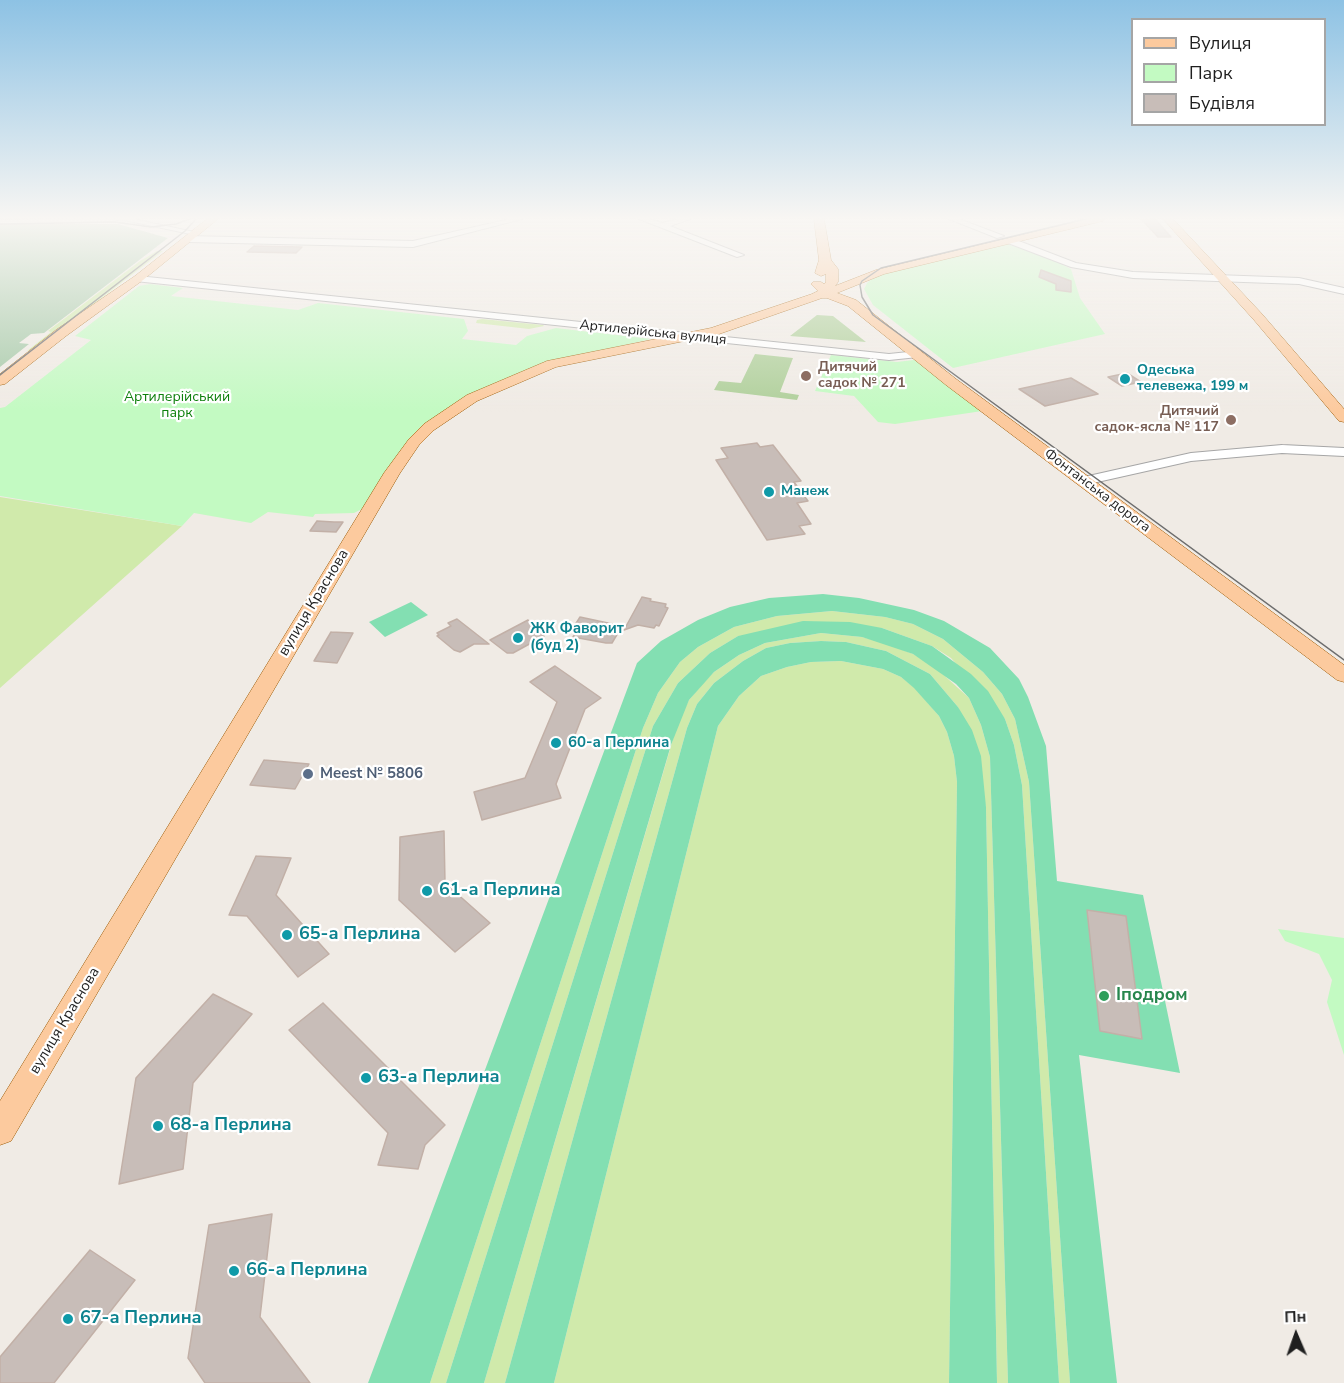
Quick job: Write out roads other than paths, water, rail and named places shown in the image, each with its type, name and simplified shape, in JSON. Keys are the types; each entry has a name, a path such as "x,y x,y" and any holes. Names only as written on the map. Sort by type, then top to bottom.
{"main road":[{"path":"0,381 61,333 132,284"},
{"path":"818,293 830,284"},
{"path":"818,293 851,284"},
{"path":"818,293 825,299 850,302 849,295 853,284"},
{"path":"1226,284 1344,418"},
{"name":"Фонтанська дорога","path":"818,293 850,302 959,388 1344,675"},
{"name":"вулиця Краснова","path":"0,1130 392,473 414,442 429,427 472,398 552,364 691,337 818,293"}],"street":[{"name":"Артилерійська вулиця","path":"181,284 889,357 918,354"},
{"path":"1307,284 1344,291"},
{"path":"1084,481 1191,458 1282,449 1344,452"}],"tram line":[{"path":"0,375 118,284"},
{"path":"861,284 862,297 873,315 1344,660"}],"place":[{"name":"Дитячий садок № 271","path":"806,376"},
{"name":"Одеська телевежа, 199 м","path":"1125,379"},
{"name":"Дитячий садок-ясла № 117","path":"1231,420"},
{"name":"Манеж","path":"769,492"},
{"name":"ЖК Фаворит (буд 2)","path":"518,638"},
{"name":"60-а Перлина","path":"556,743"},
{"name":"Meest № 5806","path":"308,774"},
{"name":"61-а Перлина","path":"427,891"},
{"name":"65-а Перлина","path":"287,935"},
{"name":"Іподром","path":"1104,996"},
{"name":"63-а Перлина","path":"366,1078"},
{"name":"68-а Перлина","path":"158,1126"},
{"name":"66-а Перлина","path":"234,1271"},
{"name":"67-а Перлина","path":"68,1319"}],"park label":[{"name":"Артилерійський парк","path":"177,406"}]}
